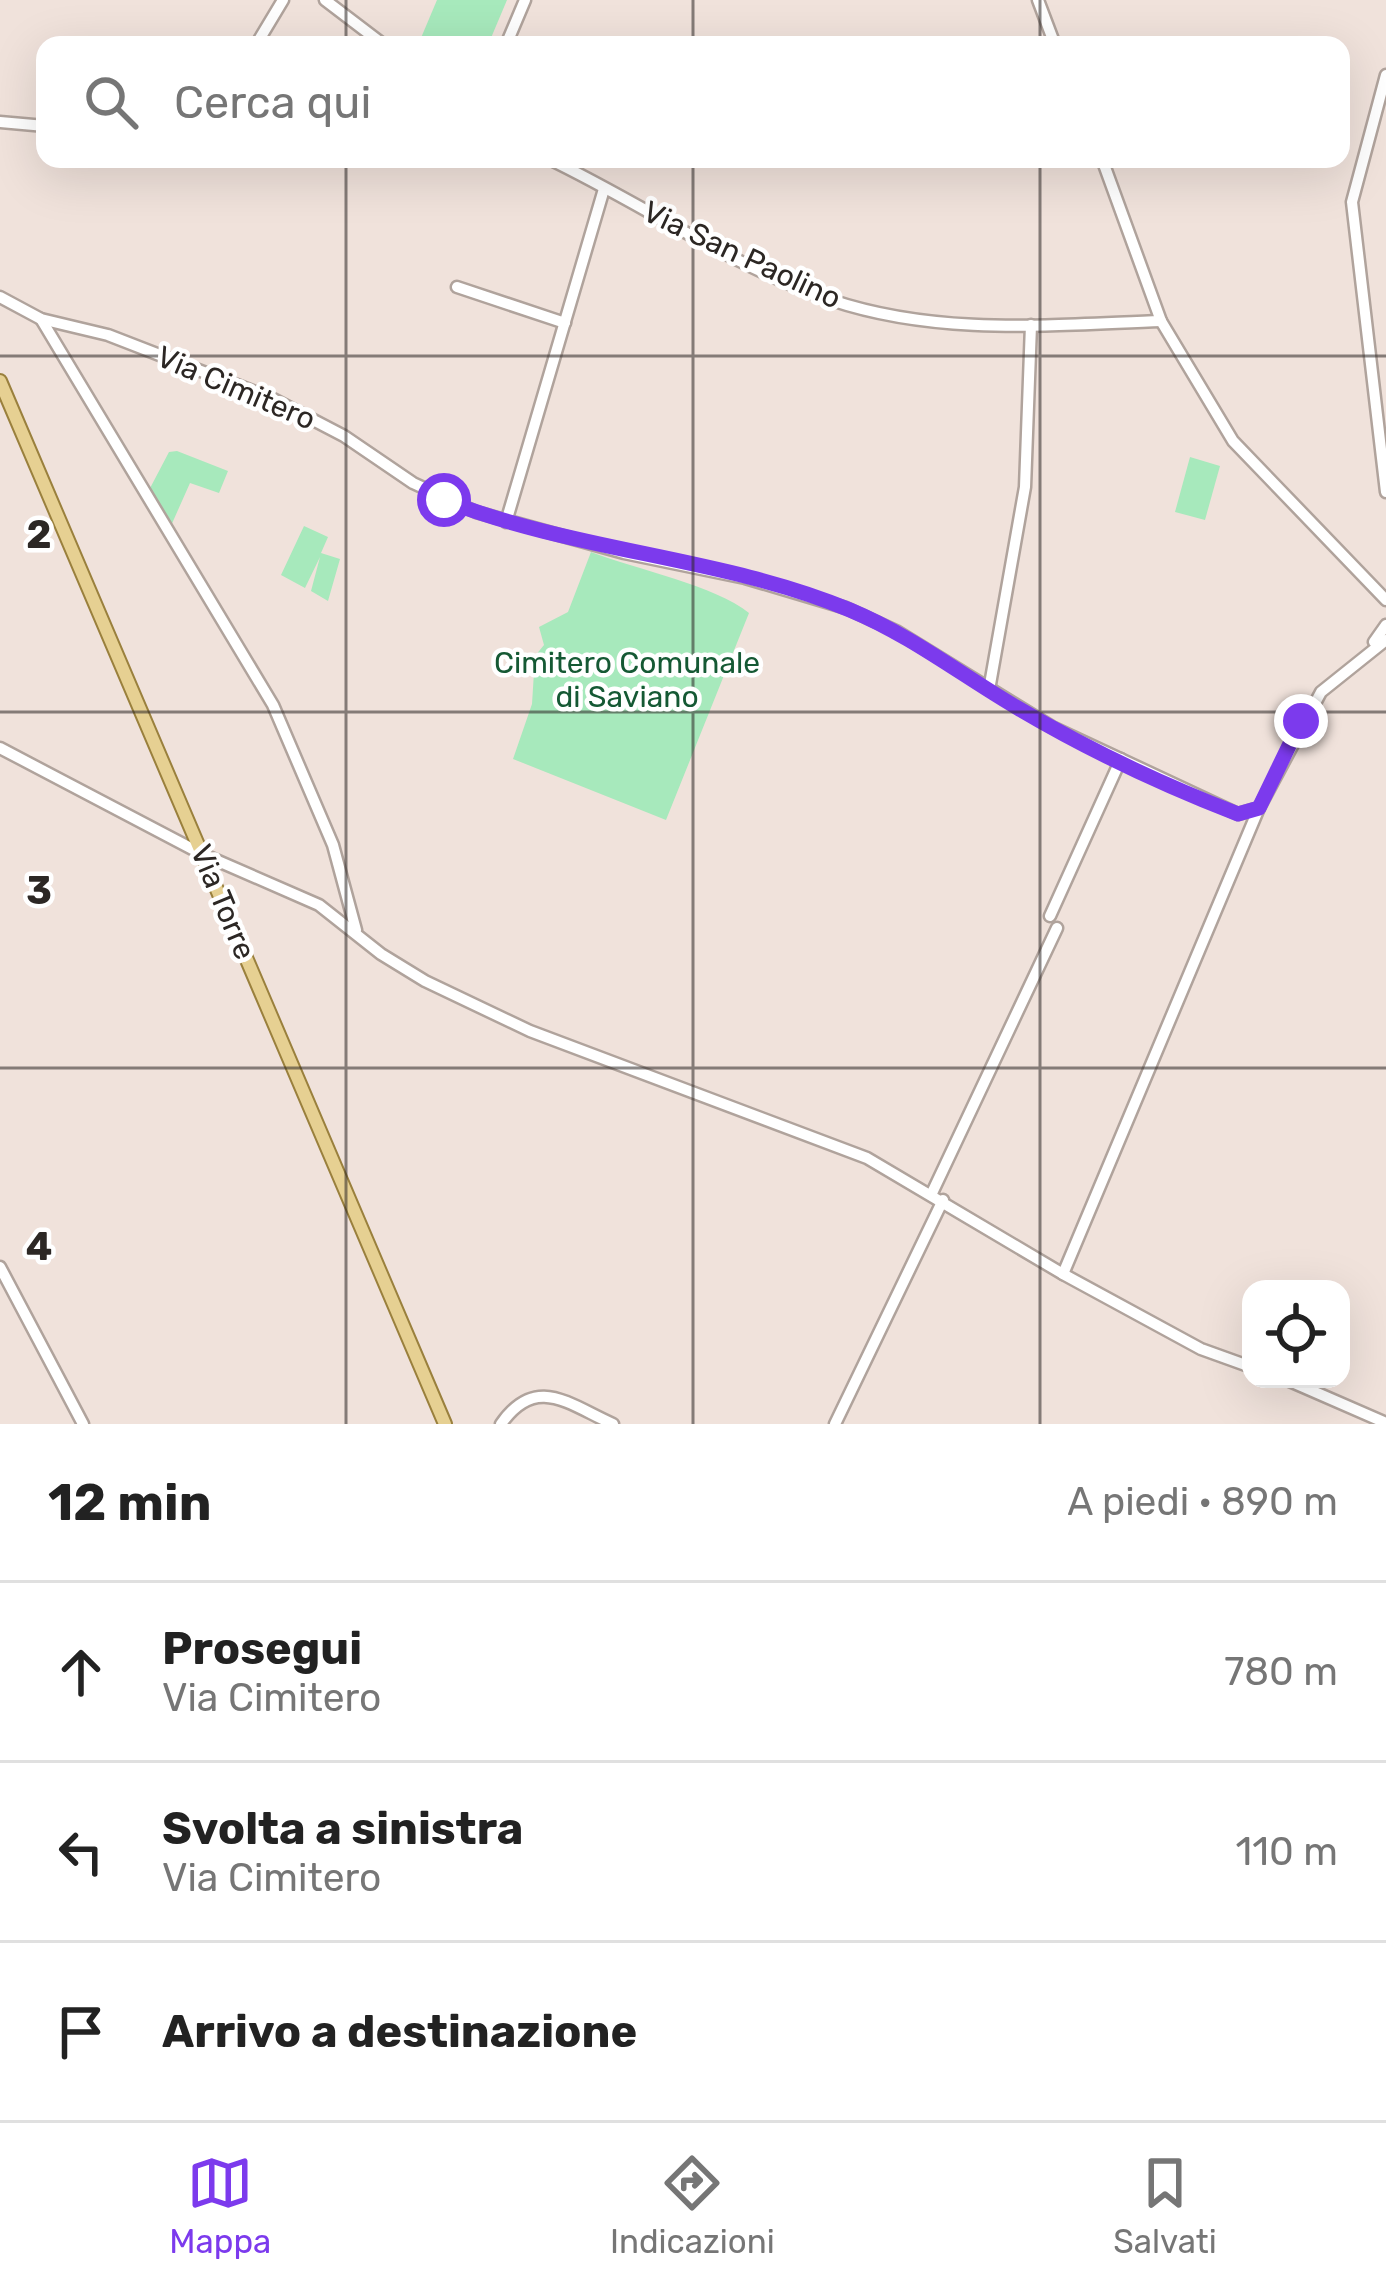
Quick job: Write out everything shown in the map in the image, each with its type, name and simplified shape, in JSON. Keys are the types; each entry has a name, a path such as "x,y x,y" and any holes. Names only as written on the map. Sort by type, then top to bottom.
{"main road":[{"name":"Via Torre","path":"0,381 445,1424"}],"street":[{"path":"257,36 279,0"},
{"path":"325,0 372,36"},
{"path":"510,36 525,0"},
{"path":"1038,0 1052,36"},
{"path":"1386,74 1352,202 1386,492"},
{"path":"0,122 36,125"},
{"name":"Via San Paolino","path":"566,168 828,299 957,326 1161,321"},
{"path":"1106,168 1150,279 1161,321 1233,441 1386,600"},
{"path":"506,522 604,189"},
{"path":"457,287 565,323"},
{"name":"Via Cimitero","path":"0,305 108,335 273,399 344,436 429,492 506,522 745,578 846,608 896,631 989,690 1120,759 1238,814 1259,808"},
{"path":"41,319 273,705 333,845 356,930"},
{"path":"989,690 1025,487 1031,325"},
{"path":"1063,1274 1259,808 1308,709 1368,650 1386,625"},
{"path":"1368,650 1386,640"},
{"path":"1368,650 1386,651"},
{"path":"0,748 202,854 319,905 356,930 381,955 425,980 530,1030 805,1131 937,1197 1063,1274 1201,1349 1242,1364"},
{"path":"836,1424 937,1197 1120,759"},
{"path":"0,1267 83,1424"},
{"path":"1305,1388 1386,1424"},
{"path":"501,1424 521,1400 543,1395 613,1424"}],"green space":[{"path":"437,0 507,0 492,36 422,36"},
{"path":"169,452 228,471 219,493 190,483 170,528 148,492"},
{"path":"1190,457 1220,466 1205,520 1175,512"},
{"path":"304,526 328,537 321,553 340,559 328,601 311,591 320,557 305,588 281,575"},
{"name":"Cimitero Comunale di Saviano","path":"591,552 696,586 749,613 666,820 513,759 532,704 535,656 544,645 539,627 568,612"}],"route":[{"path":"444,500 535,530 745,578 846,608 896,631 1052,727 1238,814 1259,808 1301,721"}]}
